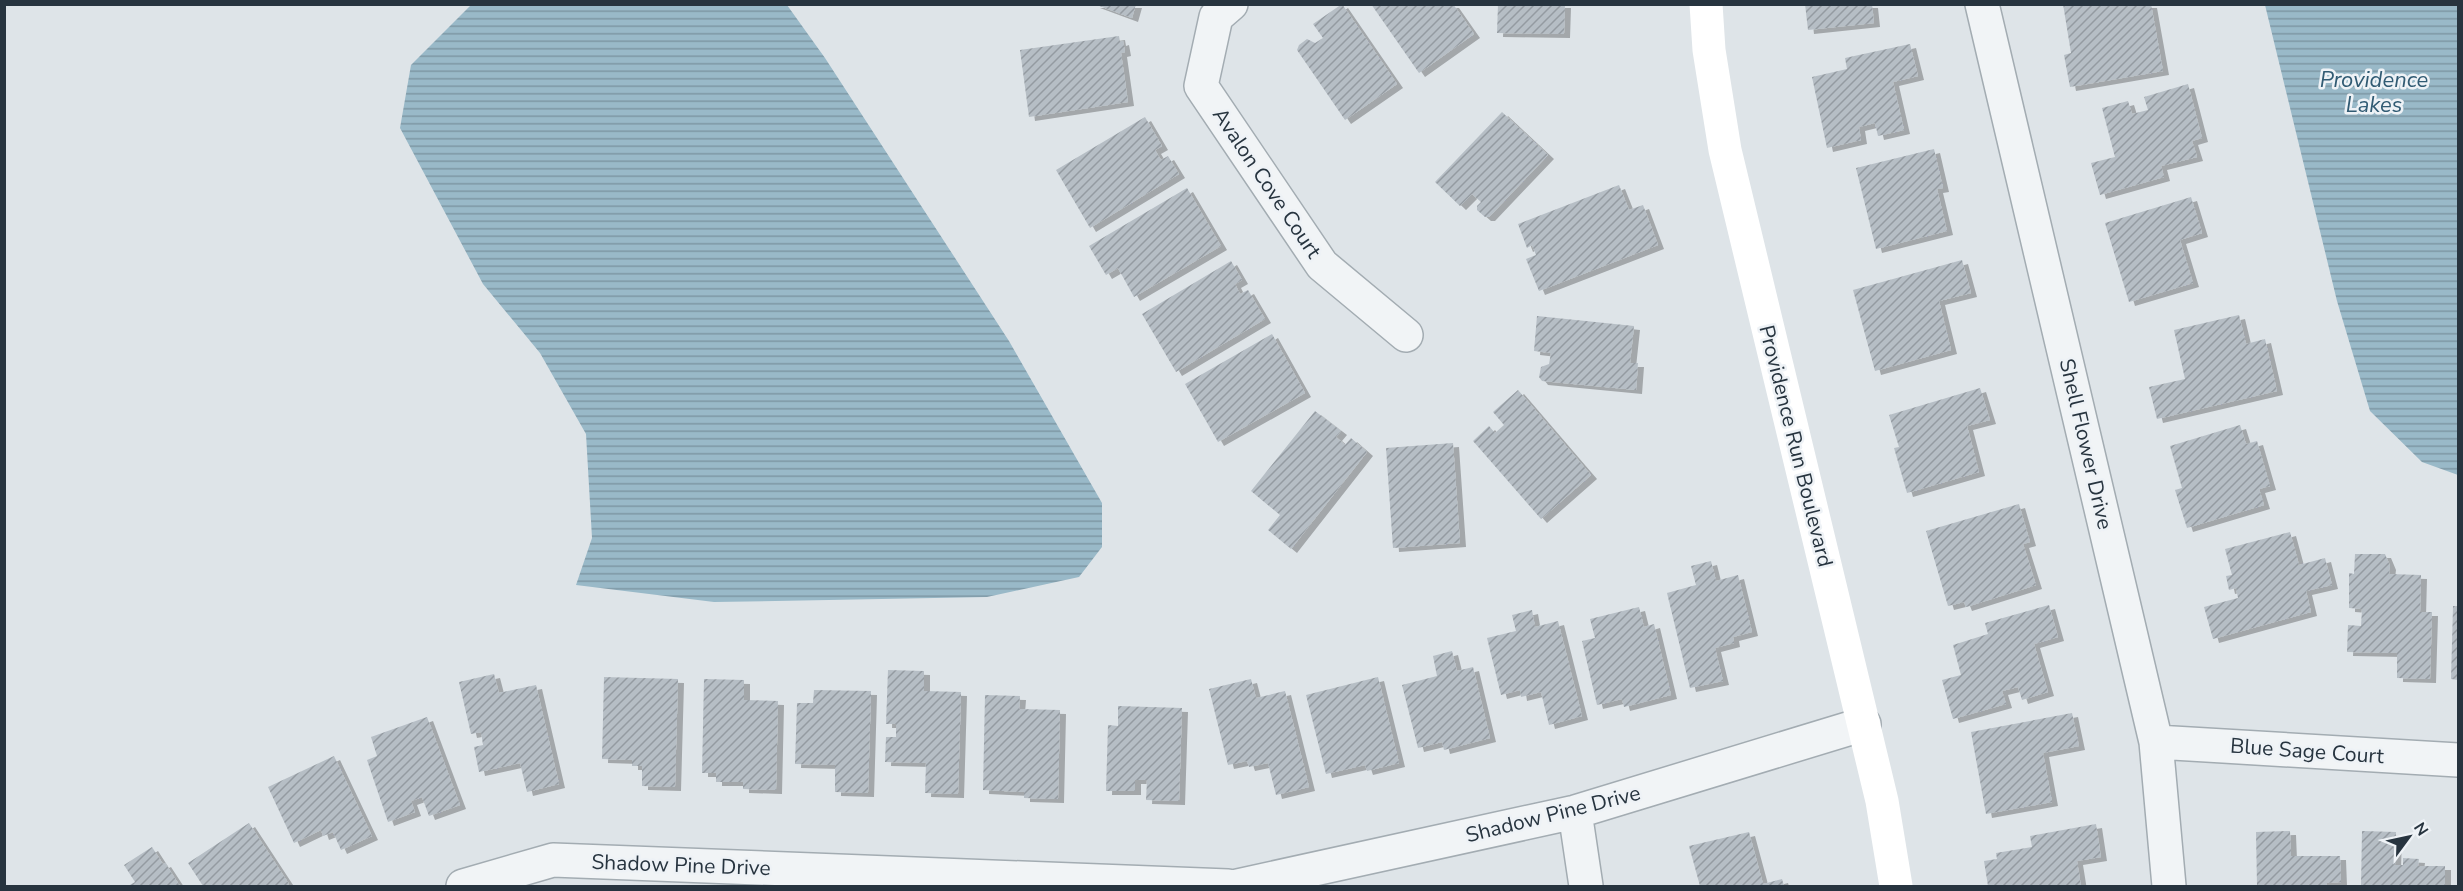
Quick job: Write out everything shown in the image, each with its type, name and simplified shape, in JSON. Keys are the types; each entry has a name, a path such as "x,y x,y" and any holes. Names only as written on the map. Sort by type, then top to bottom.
{"street":[{"name":"Avalon Cove Court","path":"1231,4 1215,16 1201,86 1322,265 1406,335"},
{"name":"Providence Run Boulevard","path":"1706,4 1708,50 1725,150 1882,801 1896,886"},
{"name":"Shell Flower Drive","path":"1982,4 2156,742 2169,886"},
{"name":"Shadow Pine Drive","path":"1237,886 1575,812 1864,724"},
{"name":"Blue Sage Court","path":"2156,742 2458,760"},
{"path":"1575,812 1586,886"},
{"name":"Shadow Pine Drive","path":"463,886 554,860 1228,886"}],"water":[{"path":"471,5 787,5 825,58 1009,341 1102,503 1102,547 1079,577 987,597 714,602 576,585 592,538 586,434 540,353 483,284 400,128 411,65"},
{"name":"Providence Lakes","path":"2265,5 2458,5 2458,475 2422,462 2370,411 2337,301"}],"building":[{"path":"1094,4 1136,4 1132,18"},
{"path":"1342,4 1397,84 1345,120 1297,50 1299,45 1307,39 1315,43 1323,38 1313,24"},
{"path":"1371,4 1453,4 1474,34 1419,73"},
{"path":"1498,4 1565,4 1564,34 1497,33"},
{"path":"1805,4 1872,4 1874,23 1808,30"},
{"path":"2063,4 2151,4 2163,71 2070,87 2064,55 2071,53"},
{"path":"1119,36 1120,42 1123,41 1125,52 1121,53 1128,102 1029,117 1020,50"},
{"path":"1910,44 1918,76 1893,82 1904,130 1878,136 1875,123 1859,127 1861,140 1827,148 1812,77 1847,69 1845,58"},
{"path":"2188,84 2202,138 2192,141 2197,157 2161,166 2164,177 2100,195 2091,163 2115,157 2102,108 2128,101 2132,114 2148,110 2144,97"},
{"path":"1502,112 1548,155 1489,217 1485,217 1477,210 1481,202 1472,194 1460,206 1435,182"},
{"path":"1145,117 1162,146 1155,150 1161,160 1168,156 1179,174 1090,228 1056,170"},
{"path":"1934,149 1943,188 1937,189 1947,231 1876,249 1856,168"},
{"path":"1619,185 1629,210 1643,205 1658,245 1539,291 1526,259 1536,255 1532,245 1527,248 1518,224"},
{"path":"1187,188 1221,246 1134,297 1118,268 1106,275 1089,246"},
{"path":"2191,197 2202,233 2180,240 2193,283 2129,302 2105,223"},
{"path":"1962,260 1971,293 1939,301 1951,350 1875,371 1853,290"},
{"path":"1231,261 1242,280 1235,284 1240,294 1248,290 1265,319 1176,372 1142,314"},
{"path":"2239,315 2246,344 2265,339 2277,391 2157,419 2149,387 2185,379 2174,330"},
{"path":"1537,316 1634,326 1630,363 1638,363 1636,390 1542,381 1539,377 1541,367 1549,364 1551,353 1534,351"},
{"path":"1272,334 1305,393 1218,442 1185,384"},
{"path":"1980,388 1990,420 1967,426 1979,472 1907,493 1894,448 1899,447 1889,415"},
{"path":"1518,390 1591,475 1541,519 1473,441 1489,426 1495,433 1504,425 1493,412"},
{"path":"1315,411 1341,431 1336,437 1345,445 1351,438 1367,452 1291,549 1268,530 1280,515 1251,491"},
{"path":"2240,425 2246,444 2257,441 2270,486 2259,489 2264,505 2187,528 2175,490 2182,488 2170,446"},
{"path":"1453,443 1460,543 1393,548 1386,448"},
{"path":"2019,504 2030,542 2023,544 2036,585 1966,607 1964,602 1948,606 1926,531"},
{"path":"2290,532 2299,565 2325,558 2332,585 2306,591 2311,612 2213,639 2204,607 2238,598 2236,588 2229,590 2226,576 2232,575 2225,549"},
{"path":"2355,554 2385,554 2390,566 2389,574 2421,575 2420,612 2432,612 2430,679 2397,678 2397,653 2347,652 2348,625 2361,626 2362,609 2349,608 2349,573 2354,574"},
{"path":"1711,561 1716,581 1738,575 1752,632 1733,637 1734,643 1715,648 1723,681 1690,688 1667,593 1696,585 1691,566"},
{"path":"2049,605 2058,637 2034,644 2048,692 2022,700 2018,687 2002,691 2006,704 1953,719 1942,680 1961,675 1953,645 1988,634 1985,623"},
{"path":"2453,606 2458,606 2458,680 2451,679"},
{"path":"1639,607 1644,627 1654,624 1671,695 1624,707 1622,699 1597,705 1582,641 1595,638 1590,619"},
{"path":"1532,610 1535,627 1558,621 1582,716 1549,725 1541,692 1521,697 1520,690 1501,695 1487,638 1516,631 1512,615"},
{"path":"1452,651 1457,671 1473,667 1490,738 1444,750 1442,742 1418,748 1402,685 1437,676 1433,656"},
{"path":"888,670 924,671 924,691 961,692 958,794 925,793 926,763 885,762 886,737 896,737 896,724 886,724"},
{"path":"494,674 499,693 536,685 559,784 527,792 520,763 479,772 474,747 483,745 481,732 471,734 459,682"},
{"path":"604,677 678,679 675,787 642,786 642,766 632,766 632,760 602,759"},
{"path":"1378,677 1399,763 1367,771 1365,765 1326,774 1306,695"},
{"path":"704,679 744,680 744,700 778,701 776,790 743,789 743,782 716,782 716,773 702,773"},
{"path":"1251,679 1256,698 1285,691 1309,787 1276,795 1268,763 1249,767 1247,761 1228,765 1209,689"},
{"path":"814,690 871,691 868,793 835,792 835,765 795,764 797,703 813,703"},
{"path":"985,695 1020,696 1019,709 1060,710 1058,799 1024,798 1024,792 983,790"},
{"path":"1118,706 1182,708 1179,801 1146,800 1147,780 1135,780 1135,791 1106,791 1108,725 1118,726"},
{"path":"2072,713 2079,746 2043,753 2052,802 1986,814 1971,732"},
{"path":"427,717 460,805 429,816 422,797 411,801 415,812 388,822 367,760 377,756 371,737"},
{"path":"334,756 372,836 341,850 333,832 323,836 321,830 294,843 268,787"},
{"path":"249,823 289,884 286,886 203,886 188,863"},
{"path":"2096,824 2101,857 2077,861 2081,886 1988,886 1984,861 1997,859 1996,853 2032,847 2030,836"},
{"path":"2290,831 2291,856 2340,856 2341,882 2327,883 2327,886 2257,886 2256,832"},
{"path":"2362,831 2396,832 2395,865 2403,865 2403,858 2419,859 2418,866 2445,866 2445,886 2361,886"},
{"path":"1749,832 1763,884 1782,879 1784,886 1700,886 1689,846"},
{"path":"152,847 180,886 128,886 135,882 124,865"}]}
